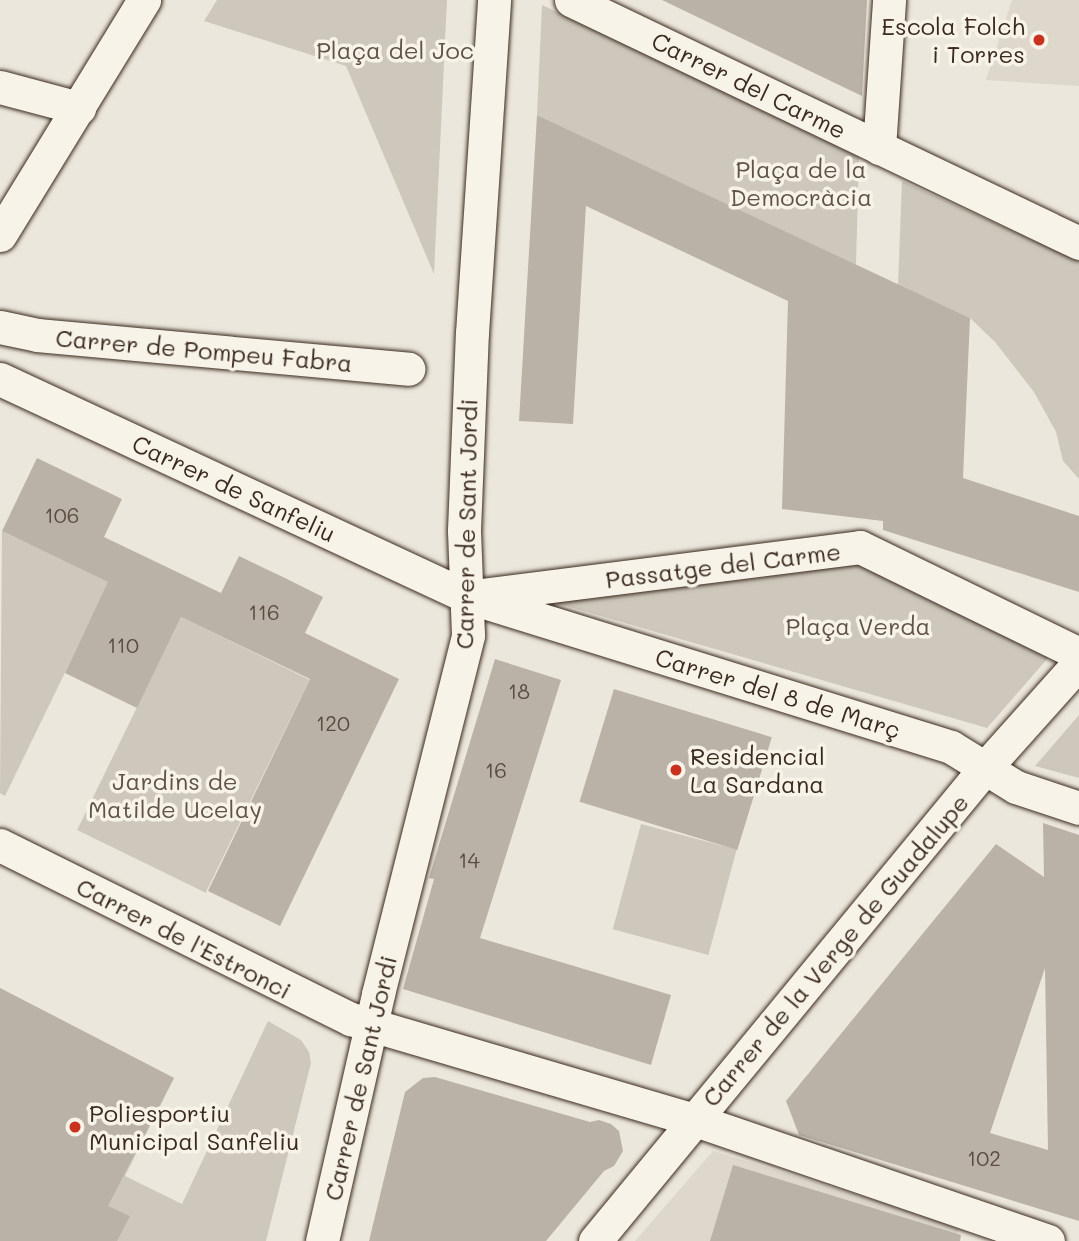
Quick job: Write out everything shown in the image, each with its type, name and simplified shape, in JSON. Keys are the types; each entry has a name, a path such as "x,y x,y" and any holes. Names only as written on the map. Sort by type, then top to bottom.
{"street":[{"path":"0,235 144,0"},
{"name":"Carrer de Sant Jordi","path":"322,1241 371,1026 461,672 468,635 464,530 472,333 494,0"},
{"name":"Carrer del Carme","path":"571,0 1079,243"},
{"path":"879,148 888,0"},
{"path":"0,87 79,108"},
{"name":"Carrer de Pompeu Fabra","path":"0,327 37,335 408,369"},
{"name":"Carrer de Sanfeliu","path":"0,379 468,597"},
{"name":"Passatge del Carme","path":"468,597 860,547 1079,654"},
{"name":"Carrer del 8 de Març","path":"468,597 951,747 1016,787 1079,808"},
{"name":"Carrer de la Verge de Guadalupe","path":"595,1241 985,768 1079,663"},
{"name":"Carrer de l'Estronci","path":"0,845 329,1010 371,1026 695,1120 1048,1241"}],"shaded area":[{"name":"Escola Folch i Torres","path":"1012,0 1079,0 1079,86 986,80"},
{"path":"713,1151 960,1226 955,1241 635,1241"}],"green space":[{"name":"Plaça del Joc","path":"217,0 447,0 434,274 346,66 204,21"},
{"name":"Plaça de la Democràcia","path":"542,5 859,154 856,265 537,115"},
{"name":"Plaça de la Democràcia","path":"902,181 1079,261 1079,479 1063,461 1056,432 1034,392 995,342 970,318 898,285"},
{"path":"2,531 109,582 5,796 0,793"},
{"name":"Plaça Verda","path":"868,563 1055,650 987,728 542,599"},
{"name":"Jardins de Matilde Ucelay","path":"181,617 310,680 206,893 77,830"},
{"path":"1079,715 1079,778 1035,766"},
{"path":"641,824 737,850 708,955 613,929"},
{"name":"Poliesportiu Municipal Sanfeliu","path":"0,988 174,1078 125,1176 182,1204 268,1021 301,1040 309,1052 311,1063 266,1241 0,1241"}],"building":[{"path":"662,0 867,0 862,96"},
{"path":"537,115 970,318 963,478 1079,516 1079,592 883,530 883,521 782,509 788,301 586,206 573,424 519,421"},
{"path":"37,458 122,499 104,537 221,593 239,556 287,579 323,597 305,633 399,679 280,926 208,891 310,679 181,617 137,708 65,673 108,582 2,531"},
{"path":"495,659 561,680 480,938 671,995 651,1065 403,989 434,879 429,878"},
{"name":"Residencial La Sardana","path":"614,689 772,737 737,850 580,802"},
{"path":"1043,823 1079,835 1079,1221 799,1135 786,1101 996,844 1044,877","holes":["1045,968 1048,1150 990,1133"]},
{"name":"Poliesportiu Municipal Sanfeliu","path":"0,988 174,1078 108,1206 130,1216 117,1241 0,1241"},
{"path":"435,1077 590,1122 599,1120 611,1124 619,1131 623,1151 614,1166 604,1171 546,1241 369,1241 405,1092 423,1078"},
{"path":"733,1165 961,1235 960,1241 710,1241"}],"place":[{"name":"Escola Folch i Torres","path":"1039,40"},
{"name":"Residencial La Sardana","path":"676,770"},
{"name":"Poliesportiu Municipal Sanfeliu","path":"75,1127"}]}
